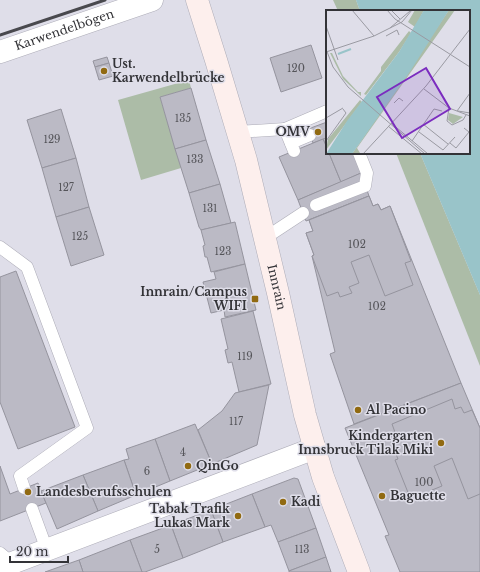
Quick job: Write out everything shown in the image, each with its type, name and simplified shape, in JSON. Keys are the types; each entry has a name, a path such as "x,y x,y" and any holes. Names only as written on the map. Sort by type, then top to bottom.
{"main road":[{"name":"Innrain","path":"197,0 246,160 306,415 323,477 359,572"}],"street":[{"name":"Karwendelbögen","path":"0,52 152,0"},
{"path":"4,562 47,550 315,448"}],"lane":[{"path":"238,132 285,129 326,111"},
{"path":"285,129 293,147 310,135"},
{"path":"316,205 365,186 367,173 359,154"},
{"path":"265,238 303,213"},
{"path":"0,247 27,267 87,428 20,476 24,488"},
{"path":"0,261 13,256"},
{"path":"32,508 47,550"}],"green space":[{"path":"333,0 356,0 360,10 338,10"},
{"path":"189,80 191,88 160,97 181,168 141,180 118,100"},
{"path":"396,154 420,154 480,295 480,366"}],"water":[{"path":"356,0 480,0 480,295 420,154 470,154 470,10 360,10"}],"building":[{"path":"311,45 322,78 281,92 270,58"},
{"path":"107,57 109,63 95,67 93,61"},
{"name":"Ust. Karwendelbrücke","path":"109,63 113,76 99,80 95,67"},
{"path":"191,88 206,140 175,149 160,97"},
{"path":"61,109 76,158 42,168 27,120"},
{"name":"OMV","path":"326,122 326,138 313,143 308,129"},
{"path":"326,138 326,146 323,139"},
{"path":"323,139 326,146 326,154 329,154 341,182 298,200 279,157"},
{"path":"206,140 220,184 189,193 175,149"},
{"path":"329,154 353,154 361,173 341,182"},
{"path":"76,158 89,207 56,217 42,168"},
{"path":"361,173 369,196 306,221 298,200"},
{"path":"220,184 231,223 201,230 189,193"},
{"path":"369,196 373,206 378,204 381,210 390,206 461,383 354,424 330,354 335,352 312,256 314,255 306,233 313,231 309,220"},
{"path":"369,196 373,206 378,204 381,210 390,206 411,261 405,263 413,285 385,296 369,255 351,262 359,283 349,287 352,293 340,297 338,292 327,296 312,256 314,255 306,233 313,231 309,220"},
{"path":"89,207 104,255 71,266 56,217"},
{"path":"235,222 245,264 211,272 207,257 205,257 203,246 205,245 201,230"},
{"path":"245,264 256,310 225,317 224,310 211,313 203,282 216,279 214,272"},
{"path":"16,271 75,427 18,449 0,402 0,277"},
{"path":"253,311 271,384 239,392 232,362 228,363 225,350 228,349 221,319"},
{"path":"461,383 480,428 480,572 400,572 385,536 389,535 345,428"},
{"path":"269,385 257,445 212,464 198,430 222,411 235,393"},
{"path":"452,399 455,409 461,407 464,413 472,410 480,428 480,494 468,499 452,458 434,466 442,486 432,490 435,496 424,501 422,495 411,500 395,460 398,459 389,437 396,435 392,424"},
{"path":"195,424 212,464 170,481 155,439"},
{"path":"155,439 170,481 136,495 124,460 129,459 126,449"},
{"path":"124,460 136,495 98,511 83,475"},
{"name":"Landesberufsschulen","path":"0,466 10,494 38,483 46,503 0,521"},
{"path":"83,475 98,511 57,529 41,491"},
{"path":"294,478 298,479 316,528 278,542 271,525 265,527 252,494"},
{"path":"252,494 265,527 223,542 211,510"},
{"path":"211,510 223,542 183,558 171,525"},
{"path":"171,525 183,558 142,572 130,540"},
{"path":"316,528 326,557 289,571 278,542"},
{"path":"130,540 142,572 83,572 79,560"},
{"path":"326,557 331,572 289,572 289,571"},
{"path":"79,560 83,572 45,572"}],"railway":[{"path":"0,35 105,0"}],"place":[{"name":"Ust. Karwendelbrücke","path":"104,71"},
{"name":"OMV","path":"318,132"},
{"name":"Innrain/Campus WIFI","path":"255,299"},
{"name":"Al Pacino","path":"358,410"},
{"name":"Kindergarten Innsbruck Tilak Miki","path":"441,443"},
{"name":"QinGo","path":"188,466"},
{"name":"Landesberufsschulen","path":"28,492"},
{"name":"Baguette","path":"382,496"},
{"name":"Kadi","path":"283,502"},
{"name":"Tabak Trafik Lukas Mark","path":"238,516"}]}
